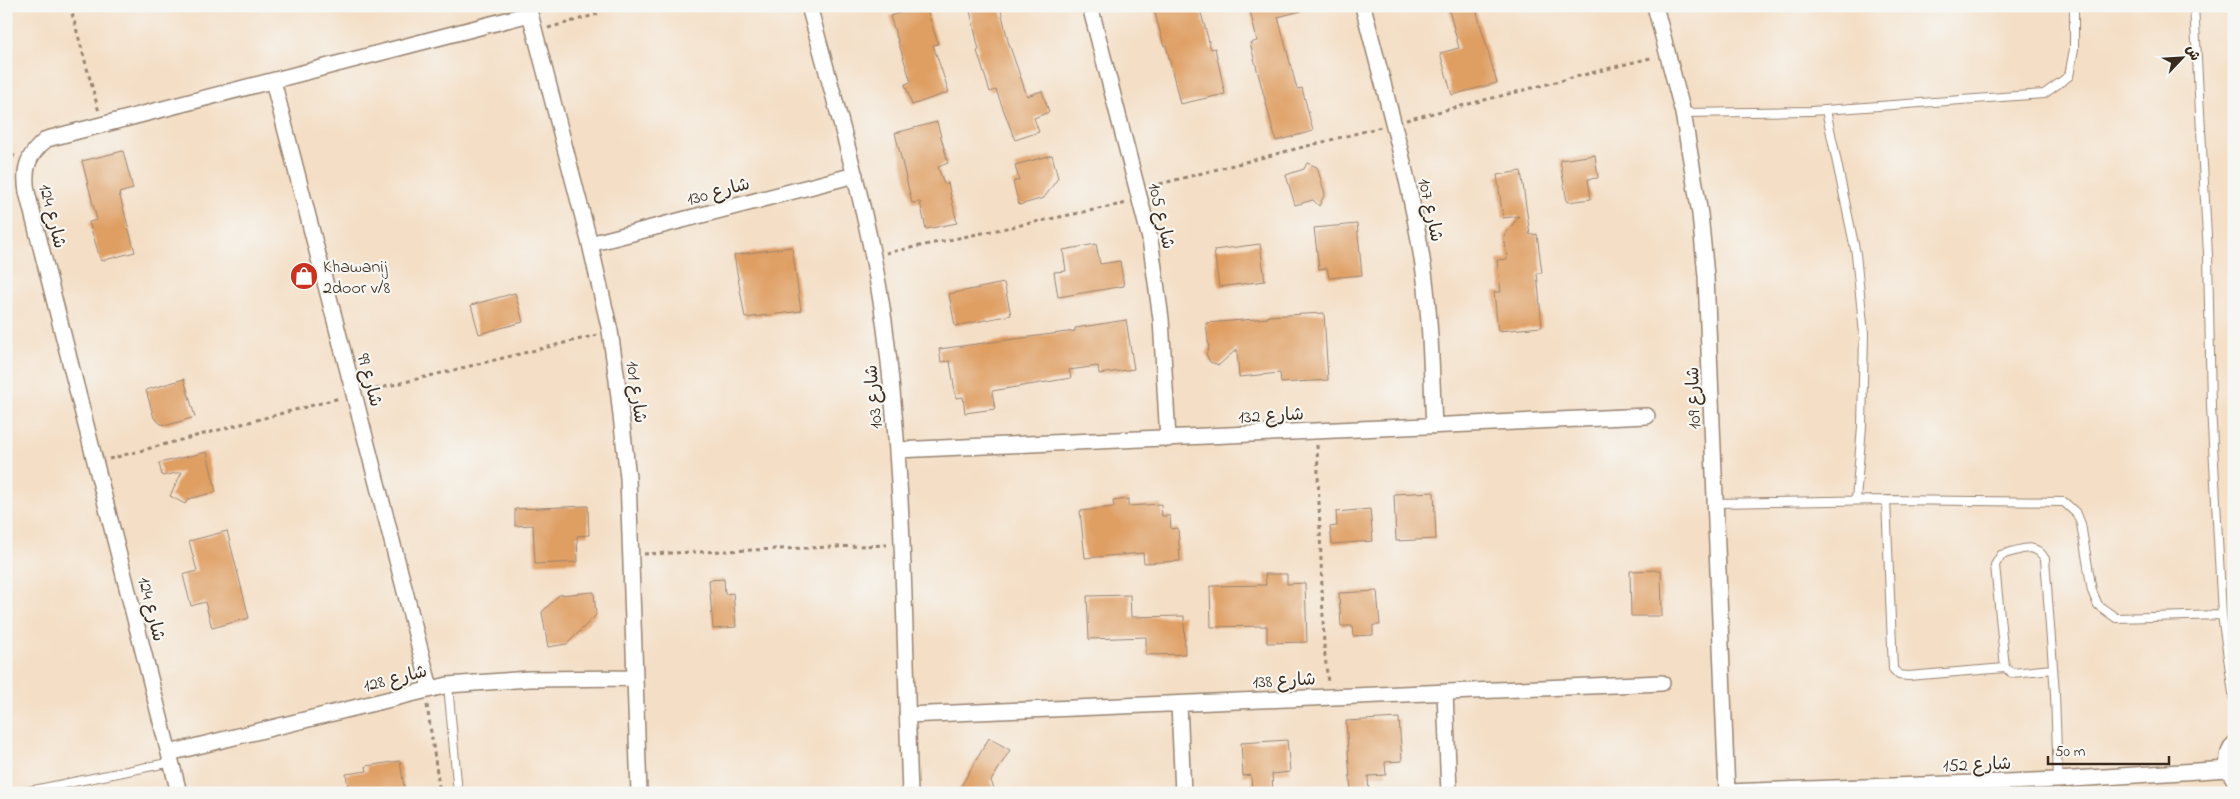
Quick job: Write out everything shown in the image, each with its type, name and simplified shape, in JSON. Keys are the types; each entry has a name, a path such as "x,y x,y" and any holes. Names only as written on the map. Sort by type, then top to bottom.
{"street":[{"name":"شارع 103","path":"809,6 855,175 873,255 884,320 897,450 910,793"},
{"name":"شارع 105","path":"1090,6 1140,200 1157,279 1168,439"},
{"name":"شارع 107","path":"1363,6 1409,192 1421,252 1429,329 1434,426"},
{"name":"شارع 109","path":"1655,6 1683,114 1700,214 1706,276 1727,792"},
{"name":"شارع 124","path":"179,793 24,177 27,162 35,148 47,139 273,81 529,10"},
{"name":"شارع 101","path":"529,10 590,244 610,331 617,380 628,478 638,793"},
{"name":"شارع 99","path":"273,81 427,689"},
{"name":"شارع 130","path":"590,244 855,175"},
{"name":"شارع 132","path":"897,450 1647,416"},
{"name":"شارع 128","path":"170,758 448,685 529,679 635,678"},
{"name":"شارع 138","path":"907,715 1662,682"},
{"path":"1445,692 1449,793"},
{"path":"1179,704 1183,793"},
{"path":"2231,774 2228,756 2234,744"},
{"name":"شارع 152","path":"1727,792 2231,774"}],"lane":[{"path":"1683,114 1826,110 2044,94 2069,76 2074,49 2074,6"},
{"path":"2194,6 2208,245 2211,406 2222,615 2234,700"},
{"path":"1826,110 1856,254 1864,334 1862,426 1856,500"},
{"path":"1716,503 1856,500 2064,502 2077,514 2081,524 2092,591 2098,605 2116,618 2222,615"},
{"path":"1886,500 1892,669 1900,675 1908,676 2005,668 2012,673 2053,669"},
{"path":"2005,668 1995,565 2001,555 2033,547 2040,550 2045,559 2053,669 2058,780"},
{"path":"448,685 458,793"},
{"path":"19,793 170,758"}],"path":[{"path":"70,6 102,125"},
{"path":"535,31 598,14"},
{"path":"873,255 1140,200"},
{"path":"1317,432 1324,646 1328,667 1329,697"},
{"path":"631,555 900,544"},
{"path":"427,689 440,793"}],"building":[{"path":"926,6 938,44 933,45 949,92 912,105 905,84 911,82 890,16"},
{"path":"969,6 1000,6 1008,41 1027,96 1042,91 1049,112 1034,118 1039,132 1015,140 996,90 990,92 977,51 979,50"},
{"path":"1153,6 1199,6 1211,49 1215,48 1225,94 1180,104 1166,45 1164,46"},
{"path":"1249,6 1301,6 1301,11 1278,17 1297,89 1302,88 1313,131 1276,141 1250,43 1257,41"},
{"path":"1448,6 1475,6 1497,83 1452,95 1440,53 1459,48"},
{"path":"937,122 948,163 938,167 944,184 948,183 957,223 926,229 920,202 912,203 895,133"},
{"path":"123,151 133,189 119,193 135,252 101,261 89,222 97,220 82,161"},
{"path":"1052,155 1058,178 1044,198 1019,205 1013,182 1019,180 1015,165"},
{"path":"1595,155 1598,178 1588,179 1591,199 1567,202 1560,160"},
{"path":"1307,163 1317,167 1325,194 1319,206 1313,200 1295,205 1286,175 1304,169"},
{"path":"1521,171 1530,235 1537,234 1542,273 1537,273 1542,327 1498,331 1494,292 1501,292 1497,260 1507,259 1504,236 1519,216 1503,218 1497,175"},
{"path":"1357,224 1362,275 1329,278 1327,268 1319,269 1314,228"},
{"path":"1096,244 1100,264 1120,261 1124,286 1058,297 1054,272 1066,271 1063,250"},
{"path":"1260,244 1265,281 1219,287 1214,250"},
{"path":"792,247 801,311 745,318 734,255"},
{"path":"1004,283 1011,315 955,326 949,294"},
{"path":"515,293 523,322 479,334 471,305"},
{"path":"1324,313 1328,380 1281,383 1280,373 1239,377 1237,349 1219,365 1210,362 1206,354 1209,348 1206,323 1268,318 1268,316"},
{"path":"1126,320 1134,369 1099,374 1098,366 1069,370 1071,378 992,391 995,409 965,413 963,397 956,398 950,361 941,362 939,349 1075,331 1075,328"},
{"path":"184,379 195,417 168,425 161,424 154,418 146,390"},
{"path":"207,452 216,492 188,499 185,504 170,496 182,472 162,476 159,463"},
{"path":"1434,492 1436,539 1396,541 1394,494"},
{"path":"1128,499 1128,506 1161,504 1162,516 1170,516 1171,529 1178,528 1180,561 1144,563 1143,553 1085,558 1080,511 1114,507 1113,501"},
{"path":"588,506 589,535 577,536 578,562 535,564 533,525 515,526 515,509"},
{"path":"1370,509 1373,541 1332,544 1330,527 1337,526 1336,512"},
{"path":"227,531 249,618 212,628 205,602 191,606 183,575 197,571 189,541"},
{"path":"1661,570 1662,616 1631,616 1630,571"},
{"path":"1265,574 1287,574 1287,584 1305,583 1307,642 1267,643 1267,626 1211,627 1210,586 1266,585"},
{"path":"724,579 725,594 733,593 736,627 713,629 709,580"},
{"path":"1377,591 1380,625 1373,625 1373,635 1353,636 1352,626 1341,626 1339,593"},
{"path":"594,592 596,615 567,644 548,647 542,612 559,595"},
{"path":"1130,595 1131,617 1184,616 1185,654 1146,655 1146,637 1089,639 1087,596"},
{"path":"1399,718 1402,761 1385,762 1386,775 1368,776 1369,793 1351,793 1346,721"},
{"path":"989,738 1010,750 991,781 996,793 957,793"},
{"path":"1287,740 1290,772 1272,774 1273,793 1252,793 1251,775 1243,776 1241,743"},
{"path":"400,761 405,793 349,793 346,774 367,771 366,766"}],"place":[{"name":"Khawanij 2door v/8","path":"304,276"}]}
